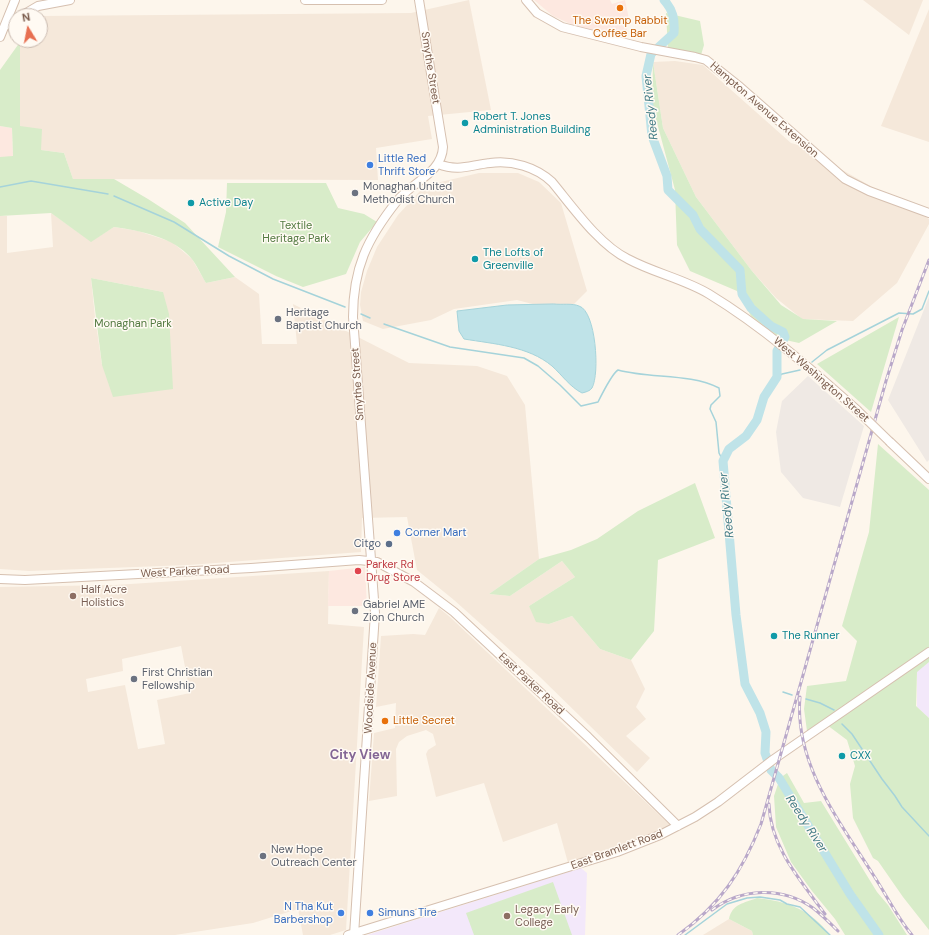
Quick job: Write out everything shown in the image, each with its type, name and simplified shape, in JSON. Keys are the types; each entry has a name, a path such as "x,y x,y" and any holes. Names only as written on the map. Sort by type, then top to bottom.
{"street":[{"path":"0,37 15,0"},
{"path":"35,8 38,6 70,0"},
{"path":"305,0 382,0"},
{"name":"Smythe Street","path":"371,560 353,317 355,279 369,245 397,202 438,164 442,158 442,146 419,0"},
{"name":"Hampton Avenue Extension","path":"526,0 537,13 562,26 657,51 706,60 740,87 845,179 868,191 929,213"},
{"name":"West Washington Street","path":"438,164 459,169 491,163 509,164 531,168 541,173 552,182 613,250 631,261 708,293 764,332 789,351 857,410 927,475"},
{"name":"West Parker Road","path":"0,579 59,579 371,560"},
{"name":"East Parker Road","path":"371,560 384,565 414,582 454,612 588,736 678,826"},
{"name":"Woodside Avenue","path":"352,934 375,613 371,560"},
{"name":"East Bramlett Road","path":"352,934 617,852 644,842 678,826 718,802 774,759 929,652"}],"shaded area":[{"path":"469,0 491,110 428,116 432,139 376,148 378,180 73,179 64,153 41,150 20,126 20,48 48,48 48,16 411,13"},
{"path":"534,0 610,0 612,4 625,0 629,19 625,40 577,27 553,16"},
{"path":"863,0 923,0 909,35"},
{"path":"929,9 929,142 881,126"},
{"path":"675,61 703,65 791,143 798,145 929,219 929,224 897,283 853,321 802,319 776,298 752,271 696,197 663,128 653,62"},
{"path":"0,126 12,128 13,157 0,157"},
{"name":"The Lofts of Greenville","path":"479,173 518,173 539,182 561,203 587,291 567,311 517,300 454,309 431,320 383,329 363,321 360,305 361,292 367,271 377,247 398,215 420,191 432,184"},
{"path":"51,213 91,241 114,227 138,231 172,242 192,259 206,283 235,277 259,294 262,344 297,344 293,304 409,363 477,366 507,376 525,405 539,559 489,594 510,596 562,561 575,577 529,606 549,624 572,616 600,649 631,660 645,689 636,707 646,719 626,736 650,758 637,772 540,677 454,600 417,570 407,517 362,518 361,552 189,565 29,571 0,569 0,216 7,216 7,253 53,247","holes":["91,278 163,292 102,365"]},
{"path":"929,297 929,460 927,462 888,400"},
{"path":"808,376 864,426 840,507 803,498 781,472 776,432 782,401"},
{"path":"365,567 367,606 328,606 329,571"},
{"path":"329,571 328,624 364,627 346,930 330,935 303,935 298,909 253,923 175,935 0,935 0,587 115,585","holes":["181,646 190,693 157,700 165,744 138,749 125,685 88,692 86,679 123,671 122,659"]},
{"path":"439,608 670,825 653,835 568,863 557,823 503,842 484,783 436,797 426,754 428,750 436,745 433,734 426,730 407,736 399,742 396,749 397,796 369,801 374,733 395,728 396,703 376,707 381,636 413,634 425,635"},
{"path":"929,662 929,718 917,707 917,671"},
{"name":"Legacy Early College","path":"581,868 587,873 585,935 367,935"},
{"path":"729,919 752,931 753,935 703,935"}],"green space":[{"path":"666,13 700,21 704,45 701,55 668,49"},
{"path":"16,48 20,48 20,126 42,129 41,150 64,153 73,179 114,179 148,199 185,223 235,277 206,283 191,258 184,251 166,240 145,233 114,227 91,242 51,213 0,216 0,157 13,156 12,128 0,126 0,70"},
{"path":"653,62 663,128 696,197 752,271 781,305 803,319 837,321 799,343 781,339 751,316 737,291 690,271 677,245 675,190 652,104"},
{"name":"Textile Heritage Park","path":"227,183 326,183 338,208 364,214 377,222 360,242 346,274 303,287 276,276 218,247 226,212"},
{"name":"Monaghan Park","path":"91,278 163,292 169,314 173,389 113,397 102,365"},
{"path":"899,317 871,412 817,364"},
{"path":"878,444 929,490 929,662 917,672 916,706 929,718 929,930 903,897 878,861 873,858 853,818 850,784 855,766 847,740 827,725 807,731 804,709 807,686 846,681 857,641 842,626 869,532"},
{"path":"695,483 715,538 658,560 654,631 631,660 600,649 572,616 549,624 536,622 529,606 575,577 562,561 510,596 489,594 539,559 571,550 597,539 638,511"},
{"path":"787,773 804,803 821,801 877,892 888,905 907,935 845,935 835,919 812,891 791,862 776,827 774,796 780,778"},
{"path":"553,882 572,935 474,935 466,913"},
{"path":"757,898 768,899 798,908 815,919 830,935 753,935 752,931 729,919 736,907"}],"water":[{"path":"554,304 579,306 585,310 593,330 596,370 592,388 586,392 582,393 570,384 543,359 522,350 499,344 464,339 459,331 457,311 507,305"}],"waterway":[{"name":"Reedy River","path":"664,0 670,7 673,15 674,33 651,54 646,76 652,136 667,176 668,190 693,215 700,229 740,270 742,294 751,308 771,326 783,332 785,337 777,351 777,377 764,397 757,420 746,436 729,449 723,461 736,615 745,684 760,713 766,732 765,753 771,770 779,778 850,894 879,935"},
{"path":"0,187 31,181 108,194"},
{"path":"114,196 174,222 229,256 273,279 345,307"},
{"path":"812,362 827,350 899,313 913,314 922,309 929,291"},
{"path":"361,314 370,318"},
{"path":"384,324 450,347 524,358 538,366 581,406 598,402 610,380 618,370 631,373 683,378 707,383 719,388 720,396 711,405 710,409 716,422 719,453 723,461"},
{"path":"777,377 782,374 800,370"},
{"path":"783,692 792,695"},
{"path":"806,699 820,703 834,710"},
{"path":"842,724 852,734 902,807 929,836"},
{"path":"685,935 727,904 747,898 760,897 780,900 787,904 800,907 830,935"}],"railway":[{"path":"678,935 706,912 728,886 746,857 761,824 886,381 902,330 929,260"},
{"path":"800,697 800,722 804,746 822,791 847,835 912,935"},
{"path":"769,804 775,835 788,863 825,914"},
{"path":"712,910 736,897 762,892 775,893 801,901 813,908 838,931"}],"place":[{"name":"The Swamp Rabbit Coffee Bar","path":"620,8"},
{"name":"Robert T. Jones Administration Building","path":"465,123"},
{"name":"Little Red Thrift Store","path":"370,165"},
{"name":"Monaghan United Methodist Church","path":"355,193"},
{"name":"Active Day","path":"191,203"},
{"name":"The Lofts of Greenville","path":"475,259"},
{"name":"Heritage Baptist Church","path":"278,319"},
{"name":"Corner Mart","path":"397,533"},
{"name":"Citgo","path":"389,544"},
{"name":"Parker Rd Drug Store","path":"358,571"},
{"name":"Half Acre Holistics","path":"73,596"},
{"name":"Gabriel AME Zion Church","path":"355,611"},
{"name":"The Runner","path":"774,636"},
{"name":"First Christian Fellowship","path":"134,679"},
{"name":"Little Secret","path":"385,721"},
{"name":"CXX","path":"842,756"},
{"name":"New Hope Outreach Center","path":"263,856"},
{"name":"N Tha Kut Barbershop","path":"341,913"},
{"name":"Simuns Tire","path":"370,913"},
{"name":"Legacy Early College","path":"507,916"}],"district":[{"name":"City View","path":"360,756"}]}
